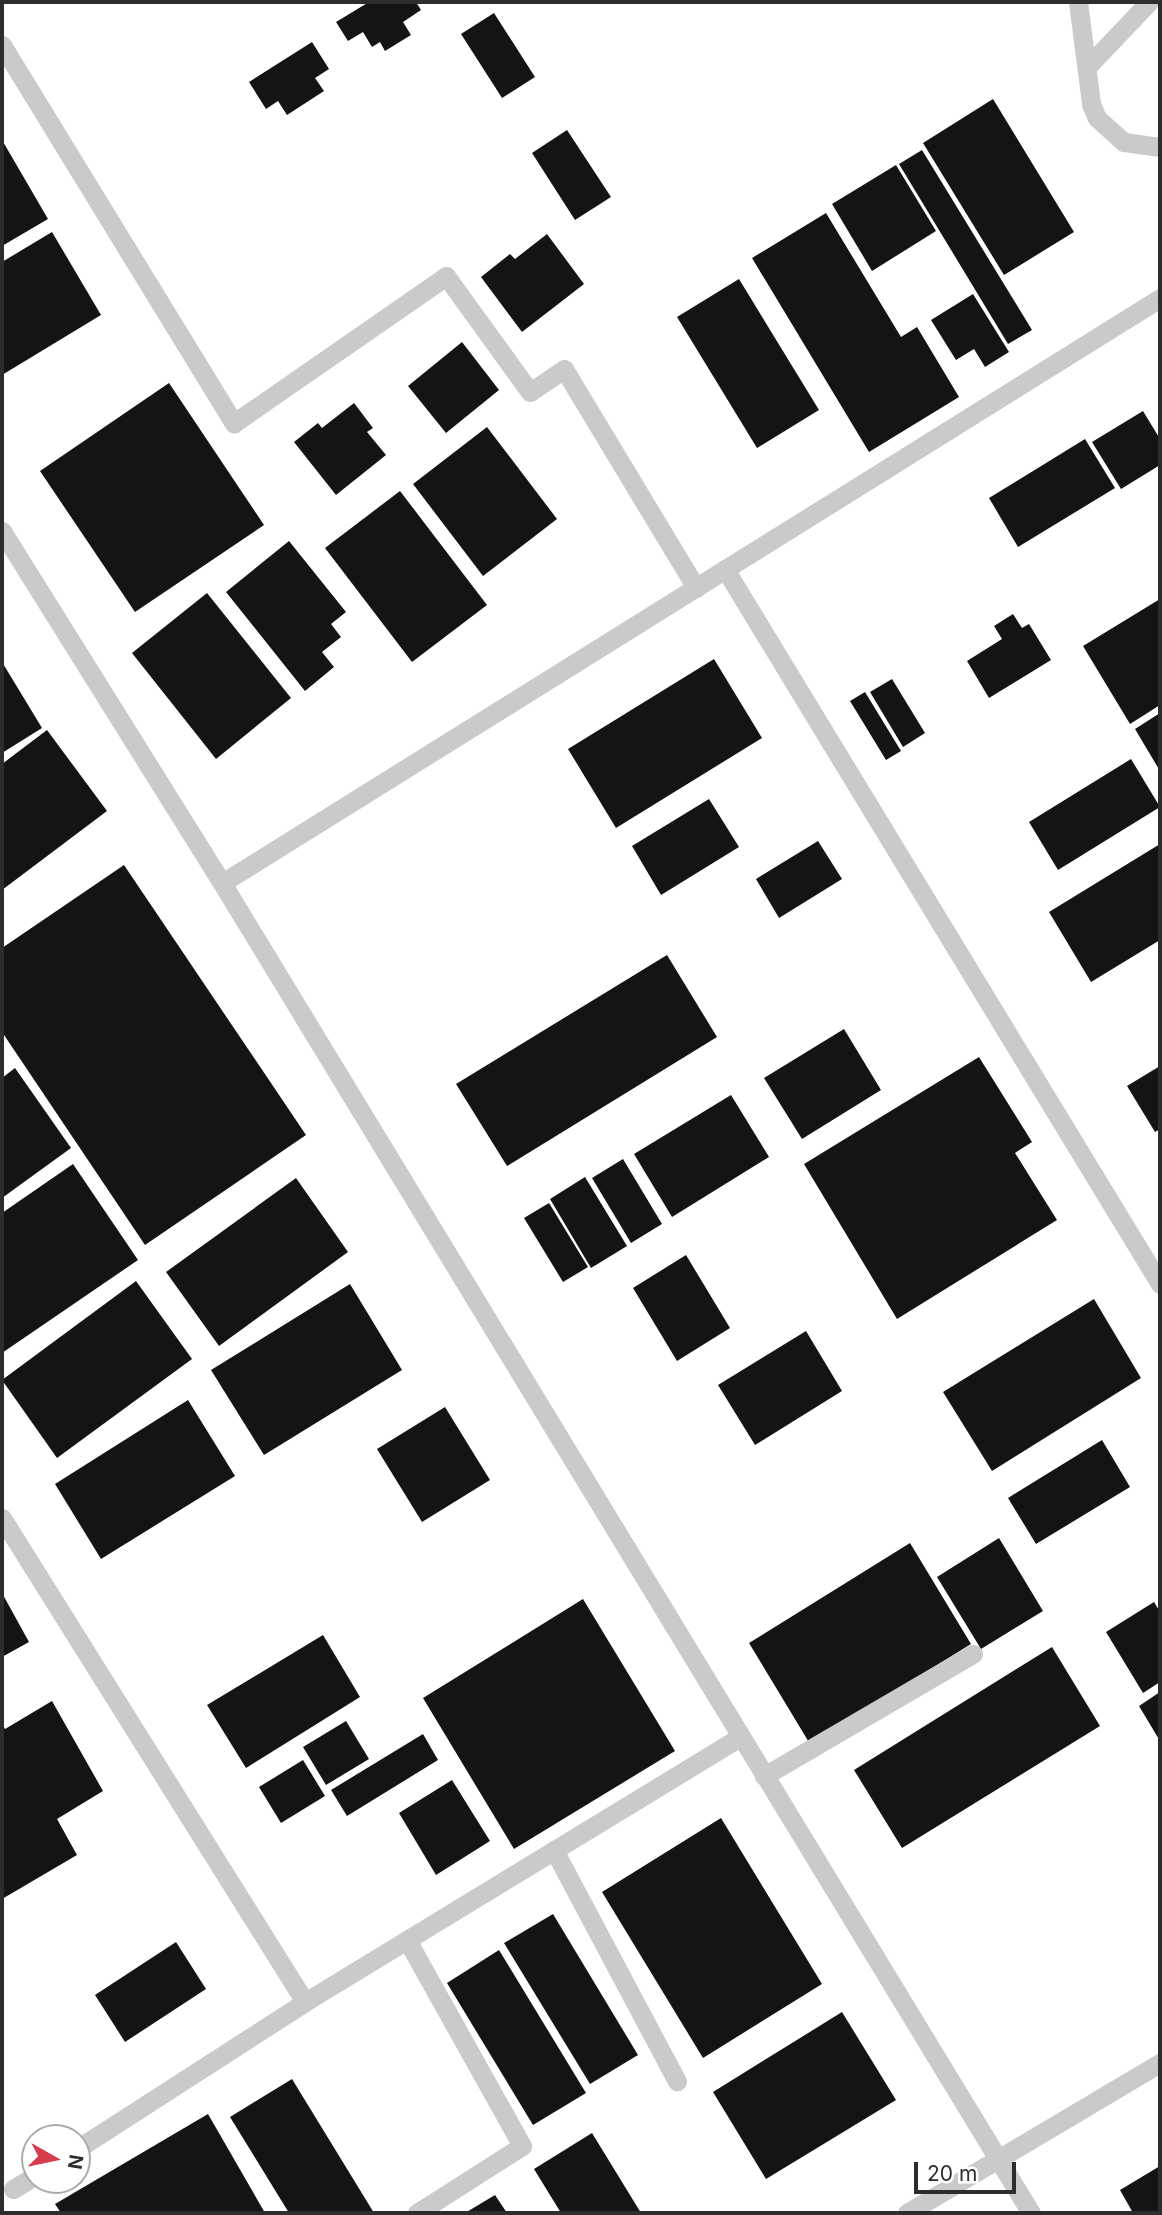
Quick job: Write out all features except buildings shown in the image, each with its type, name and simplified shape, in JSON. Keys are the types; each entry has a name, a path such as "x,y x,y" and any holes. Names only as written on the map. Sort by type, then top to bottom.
{"lane":[{"path":"1078,2 1091,104 1107,131 1124,142 1160,147"},
{"path":"1088,66 1149,2"},
{"path":"2,45 234,423 446,276 530,392 564,369 696,588"},
{"path":"222,883 1160,298"},
{"path":"2,531 222,883 1031,2213"},
{"path":"725,569 1160,1284"},
{"path":"4,1526 304,2002"},
{"path":"764,1776 973,1654"},
{"path":"91,2140 304,2002 740,1737"},
{"path":"554,1850 677,2081"},
{"path":"407,1940 522,2146 418,2213"},
{"path":"907,2213 1160,2063"},
{"path":"13,2189 21,2184"}]}
